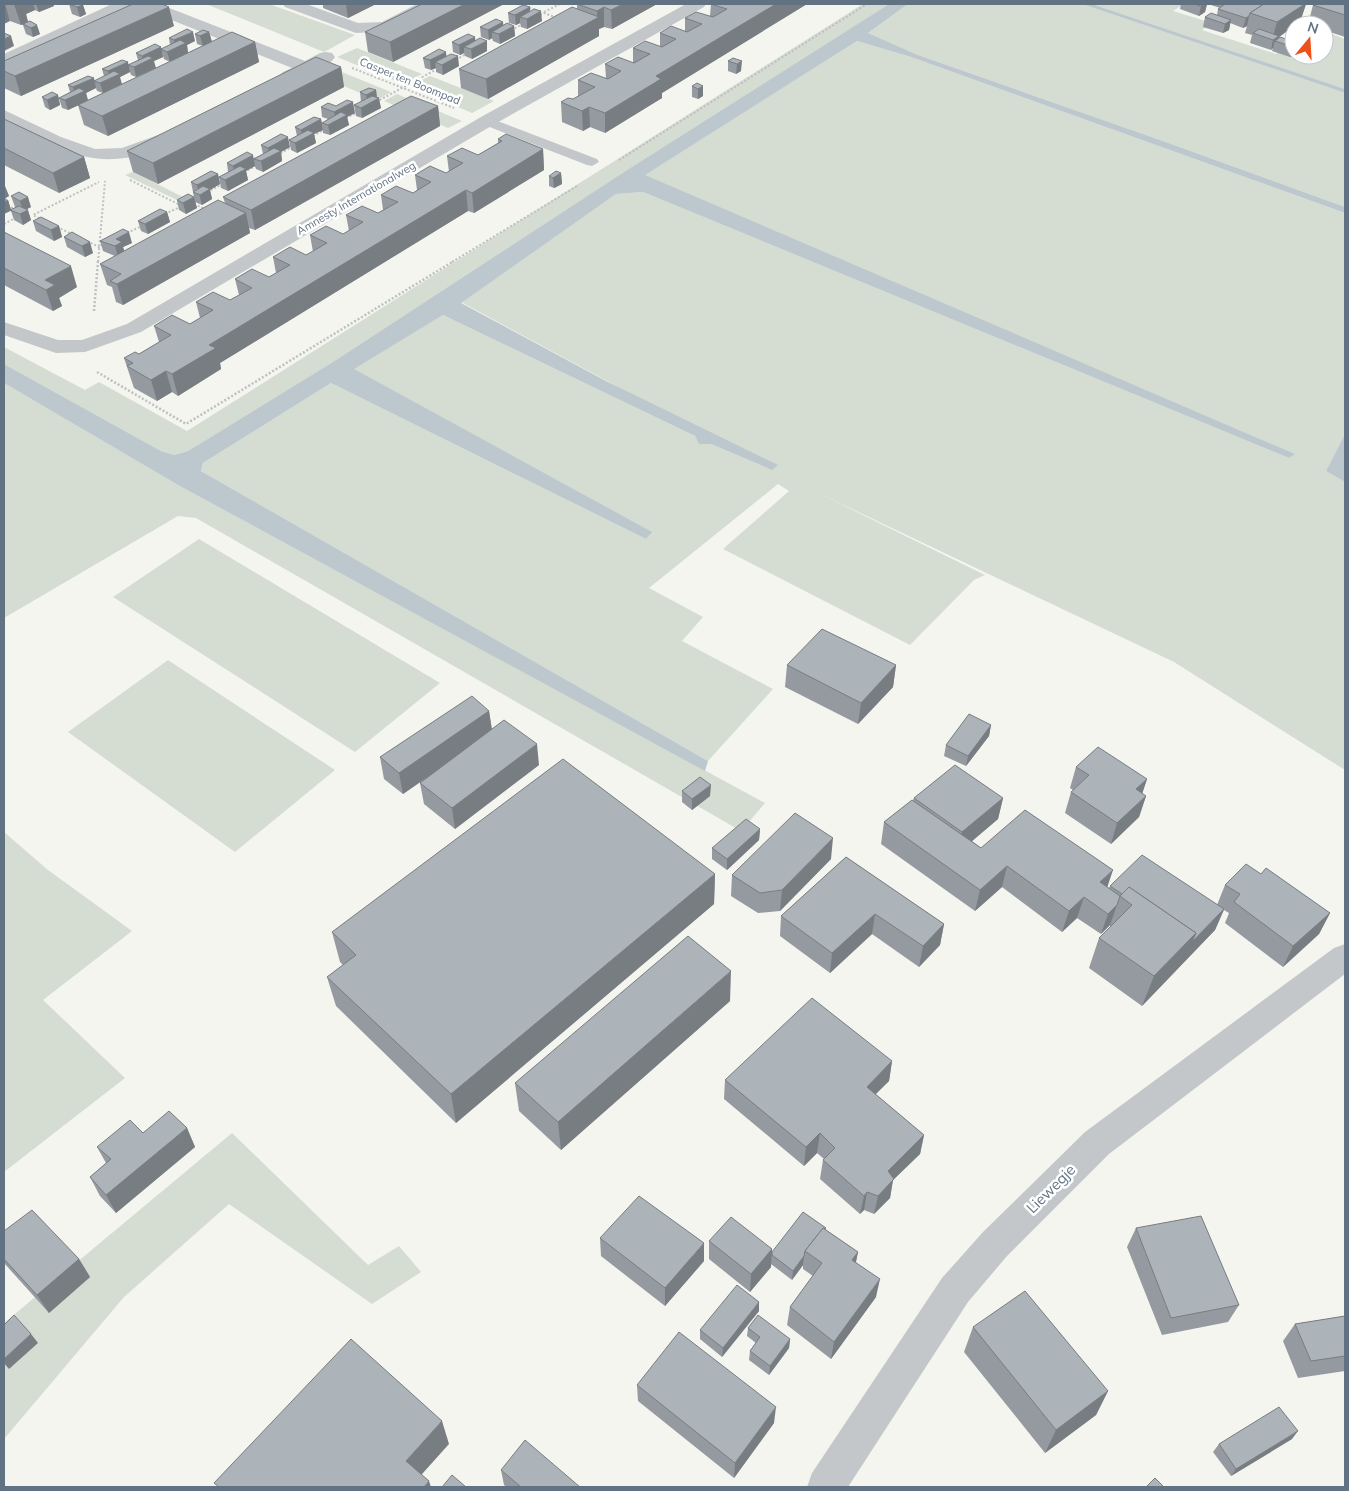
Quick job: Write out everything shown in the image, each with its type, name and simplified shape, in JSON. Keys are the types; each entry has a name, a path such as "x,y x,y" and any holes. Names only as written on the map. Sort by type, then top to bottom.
{"street":[{"path":"4,60 125,4"},
{"path":"144,4 306,67"},
{"path":"291,4 356,28 385,26 429,4"},
{"name":"Amnesty Internationalweg","path":"4,328 56,347 91,344 134,328 487,121 698,4"},
{"path":"271,85 326,57"},
{"path":"4,115 78,150 108,155 149,147 175,133"},
{"name":"Liewegje","path":"826,1487 955,1290 996,1244 1097,1142 1345,957"}],"lane":[{"path":"487,121 592,162"}],"path":[{"path":"518,4 562,20"},
{"path":"535,18 560,4"},
{"path":"616,162 867,4"},
{"path":"508,32 526,22"},
{"path":"456,60 473,50"},
{"name":"Casper ten Boompad","path":"326,57 487,121"},
{"path":"369,106 447,64"},
{"path":"344,120 360,110"},
{"path":"309,138 326,128"},
{"path":"275,156 301,142"},
{"path":"108,155 107,168 182,206 157,218"},
{"path":"241,174 258,165"},
{"path":"34,215 106,179 91,344"},
{"path":"207,192 224,183"},
{"path":"56,347 186,424 582,183"},
{"path":"190,201 207,210"},
{"path":"4,203 18,210"},
{"path":"4,224 24,214 34,215 75,235"},
{"path":"124,235 149,222"},
{"path":"83,239 100,247"},
{"path":"100,247 108,243"}],"shaded area":[{"path":"206,4 269,4 355,35 324,52"},
{"path":"863,4 889,4 627,170 336,360 188,451 174,455 161,451 4,364 4,347 85,390 99,382 187,431"},
{"path":"889,4 908,4 868,33 918,55 1345,207 1345,213 911,57 857,41 645,175 1295,454 1289,458 643,192 616,194 461,303 606,381 778,465 772,470 711,444 699,444 695,436 443,315 354,369 652,532 646,539 331,383 203,463 201,471 708,761 705,771 178,485 4,383 4,364 161,451 174,455 188,451 336,360 627,170"},
{"path":"908,4 1082,4 1345,93 1345,207 918,55 868,33"},
{"path":"1082,4 1092,4 1345,89 1345,93"},
{"path":"1092,4 1184,4 1173,11 1212,23 1202,30 1276,54 1284,47 1284,65 1334,65 1334,35 1345,39 1345,89"},
{"path":"857,41 911,57 1345,213 1345,434 1326,471 1345,482 1345,770 1174,662 816,492 985,575 974,580 910,645 723,549 789,491 778,484 649,588 703,617 682,641 773,689 708,761 201,471 203,463 331,383 646,539 651,532 353,369 443,315 695,436 699,444 711,444 772,470 461,302 616,194 643,192 1289,458 1294,454 644,175"},
{"path":"357,48 422,74 403,84 337,57"},
{"path":"322,64 391,92 377,100 315,74"},
{"path":"430,76 494,101 472,113 409,86"},
{"path":"397,94 462,121 448,128 384,101"},
{"path":"133,172 185,198 179,201 125,175"},
{"path":"4,383 178,485 765,803 741,831 196,518 178,516 4,618"},
{"path":"1345,434 1345,482 1326,471"},
{"path":"199,539 440,683 355,752 113,597"},
{"path":"168,660 335,770 235,852 68,732"},
{"path":"4,832 48,870 132,931 43,1000 125,1078 4,1172"},
{"path":"232,1133 368,1265 399,1246 421,1272 372,1304 229,1204 124,1297 4,1439 4,1323"}],"building":[{"path":"69,4 81,4 83,5 77,7"},
{"path":"133,4 162,4 169,7 15,76 4,71 4,61"},
{"path":"422,4 465,4 390,42 365,32"},
{"path":"577,4 623,4 611,10 604,7 597,11"},
{"path":"711,4 776,4 656,76 661,79 605,113 589,107 582,111 561,102 568,98 573,99 595,87 578,80 591,73 608,79 621,71 605,64 618,57 634,63 650,54 633,48 645,41 662,47 676,39 660,33 671,26 687,32 702,24 685,18 696,12 713,17 727,9"},
{"path":"1225,4 1264,4 1246,18 1218,9"},
{"path":"1264,4 1305,4 1288,15 1284,15 1284,18 1277,22 1250,13"},
{"path":"1345,4 1345,15 1313,5"},
{"path":"523,5 530,7 515,15 508,13"},
{"path":"572,7 599,17 486,79 459,69"},
{"path":"534,9 541,11 527,19 520,17"},
{"path":"1211,13 1231,20 1225,24 1205,17"},
{"path":"496,19 503,22 488,30 480,27"},
{"path":"30,21 37,25 31,28 23,24"},
{"path":"507,23 514,26 499,34 492,32"},
{"path":"187,29 193,32 174,40 169,38"},
{"path":"1259,29 1279,36 1273,40 1253,33"},
{"path":"203,30 209,32 200,36 195,34"},
{"path":"232,32 255,42 102,116 78,105"},
{"path":"4,33 11,36 4,39"},
{"path":"468,34 475,37 459,45 452,42"},
{"path":"1280,37 1284,38 1284,44 1275,41"},
{"path":"480,38 487,41 471,49 464,47"},
{"path":"180,40 186,43 167,52 161,49"},
{"path":"155,44 161,47 142,56 136,53"},
{"path":"439,49 446,52 430,60 423,58"},
{"path":"451,54 458,56 442,65 435,62"},
{"path":"148,56 153,58 134,67 128,65"},
{"path":"316,57 341,67 153,163 127,151"},
{"path":"733,58 742,61 737,64 728,61"},
{"path":"122,60 128,62 108,71 102,69"},
{"path":"114,71 120,74 100,83 94,81"},
{"path":"88,76 94,78 73,87 68,85"},
{"path":"697,83 703,86 698,89 692,86"},
{"path":"79,88 85,91 65,100 59,98"},
{"path":"369,88 376,90 366,95 360,92"},
{"path":"52,92 58,95 47,100 42,97"},
{"path":"372,96 379,98 361,108 354,105"},
{"path":"411,96 438,106 251,210 223,197"},
{"path":"347,100 353,102 334,112 321,107 328,103 336,106"},
{"path":"341,112 347,115 328,125 322,123"},
{"path":"314,117 321,119 301,130 295,127"},
{"path":"4,119 84,157 53,173 4,148"},
{"path":"308,130 314,133 295,143 289,140"},
{"path":"281,134 288,137 268,148 261,145"},
{"path":"506,134 543,149 472,193 466,190 209,345 216,348 172,374 166,371 151,380 127,366 133,363 124,358 135,352 139,354 171,335 154,326 172,315 190,324 213,310 196,302 213,292 230,300 252,288 235,279 252,269 269,277 290,265 273,257 290,247 306,255 327,243 310,235 326,226 343,234 363,222 346,215 362,206 378,213 398,202 381,195 396,186 413,193 431,182 415,175 430,166 446,173 463,163 447,156 462,148 478,155 502,141 498,139"},
{"path":"274,148 281,151 261,161 254,159"},
{"path":"247,152 253,155 233,166 227,163"},
{"path":"240,166 246,169 225,180 219,177"},
{"path":"211,171 218,174 197,185 191,182"},
{"path":"556,171 561,173 553,178 549,176"},
{"path":"203,186 210,189 200,195 193,192"},
{"path":"19,192 28,197 20,201 11,196"},
{"path":"188,194 194,197 183,203 177,200"},
{"path":"218,200 246,213 117,284 110,281 121,274 100,264"},
{"path":"19,206 28,210 20,214 10,210"},
{"path":"160,209 167,212 145,224 138,221"},
{"path":"41,217 59,226 51,230 33,221"},
{"path":"123,229 129,232 116,239 122,242 115,246 100,241"},
{"path":"4,232 71,266 45,280 55,285 46,290 4,268"},
{"path":"72,232 90,242 82,246 64,237"},
{"path":"822,629 896,665 861,703 787,665"},
{"path":"472,696 489,711 399,773 380,757"},
{"path":"969,714 991,725 968,756 946,745"},
{"path":"504,720 537,744 452,808 420,783"},
{"path":"1098,747 1147,779 1136,789 1146,796 1117,823 1071,792 1089,775 1076,767"},
{"path":"563,759 715,874 451,1094 327,977 356,955 332,932"},
{"path":"955,765 1003,798 962,832 914,798"},
{"path":"700,777 711,785 692,799 682,791"},
{"path":"912,800 981,848 1025,810 1113,870 1100,882 1120,896 1117,905 1108,914 1084,897 1069,911 1007,866 980,890 884,822"},
{"path":"795,813 833,838 782,890 760,893 732,875"},
{"path":"746,819 760,829 727,859 712,848"},
{"path":"1142,855 1224,909 1192,942 1196,933 1129,887 1122,894 1110,886"},
{"path":"846,857 944,924 923,946 875,914 832,953 781,916"},
{"path":"1246,864 1261,874 1266,868 1330,913 1293,946 1234,902 1240,894 1225,885"},
{"path":"1129,887 1196,933 1154,976 1099,938 1132,905 1120,896"},
{"path":"688,936 731,971 558,1122 515,1083"},
{"path":"812,998 892,1061 867,1087 924,1135 888,1171 894,1179 878,1196 867,1192 864,1196 823,1160 835,1148 820,1133 806,1147 725,1080"},
{"path":"169,1111 187,1128 106,1195 90,1177 111,1159 97,1147 130,1120 143,1133"},
{"path":"639,1196 704,1243 665,1288 600,1238"},
{"path":"32,1210 79,1259 37,1295 4,1259 4,1231"},
{"path":"803,1212 826,1228 823,1228 805,1251 804,1256 793,1271 772,1255 772,1252"},
{"path":"1201,1216 1239,1305 1171,1318 1136,1228"},
{"path":"731,1217 772,1249 751,1274 709,1241"},
{"path":"823,1228 858,1252 852,1260 880,1279 834,1342 790,1307 822,1263 805,1251"},
{"path":"737,1285 759,1302 723,1348 700,1330"},
{"path":"1025,1291 1108,1391 1056,1430 973,1327"},
{"path":"14,1315 31,1334 4,1359 4,1325"},
{"path":"758,1315 790,1339 770,1366 750,1351 760,1337 748,1328"},
{"path":"1345,1316 1345,1356 1311,1361 1295,1324"},
{"path":"679,1332 776,1407 735,1463 637,1385"},
{"path":"351,1339 442,1421 406,1461 429,1481 424,1487 219,1487 214,1483"},
{"path":"1279,1407 1298,1431 1236,1469 1219,1444"},
{"path":"525,1440 580,1487 521,1487 501,1470"},
{"path":"452,1475 466,1487 442,1487"},
{"path":"1155,1478 1164,1487 1146,1487"}]}
